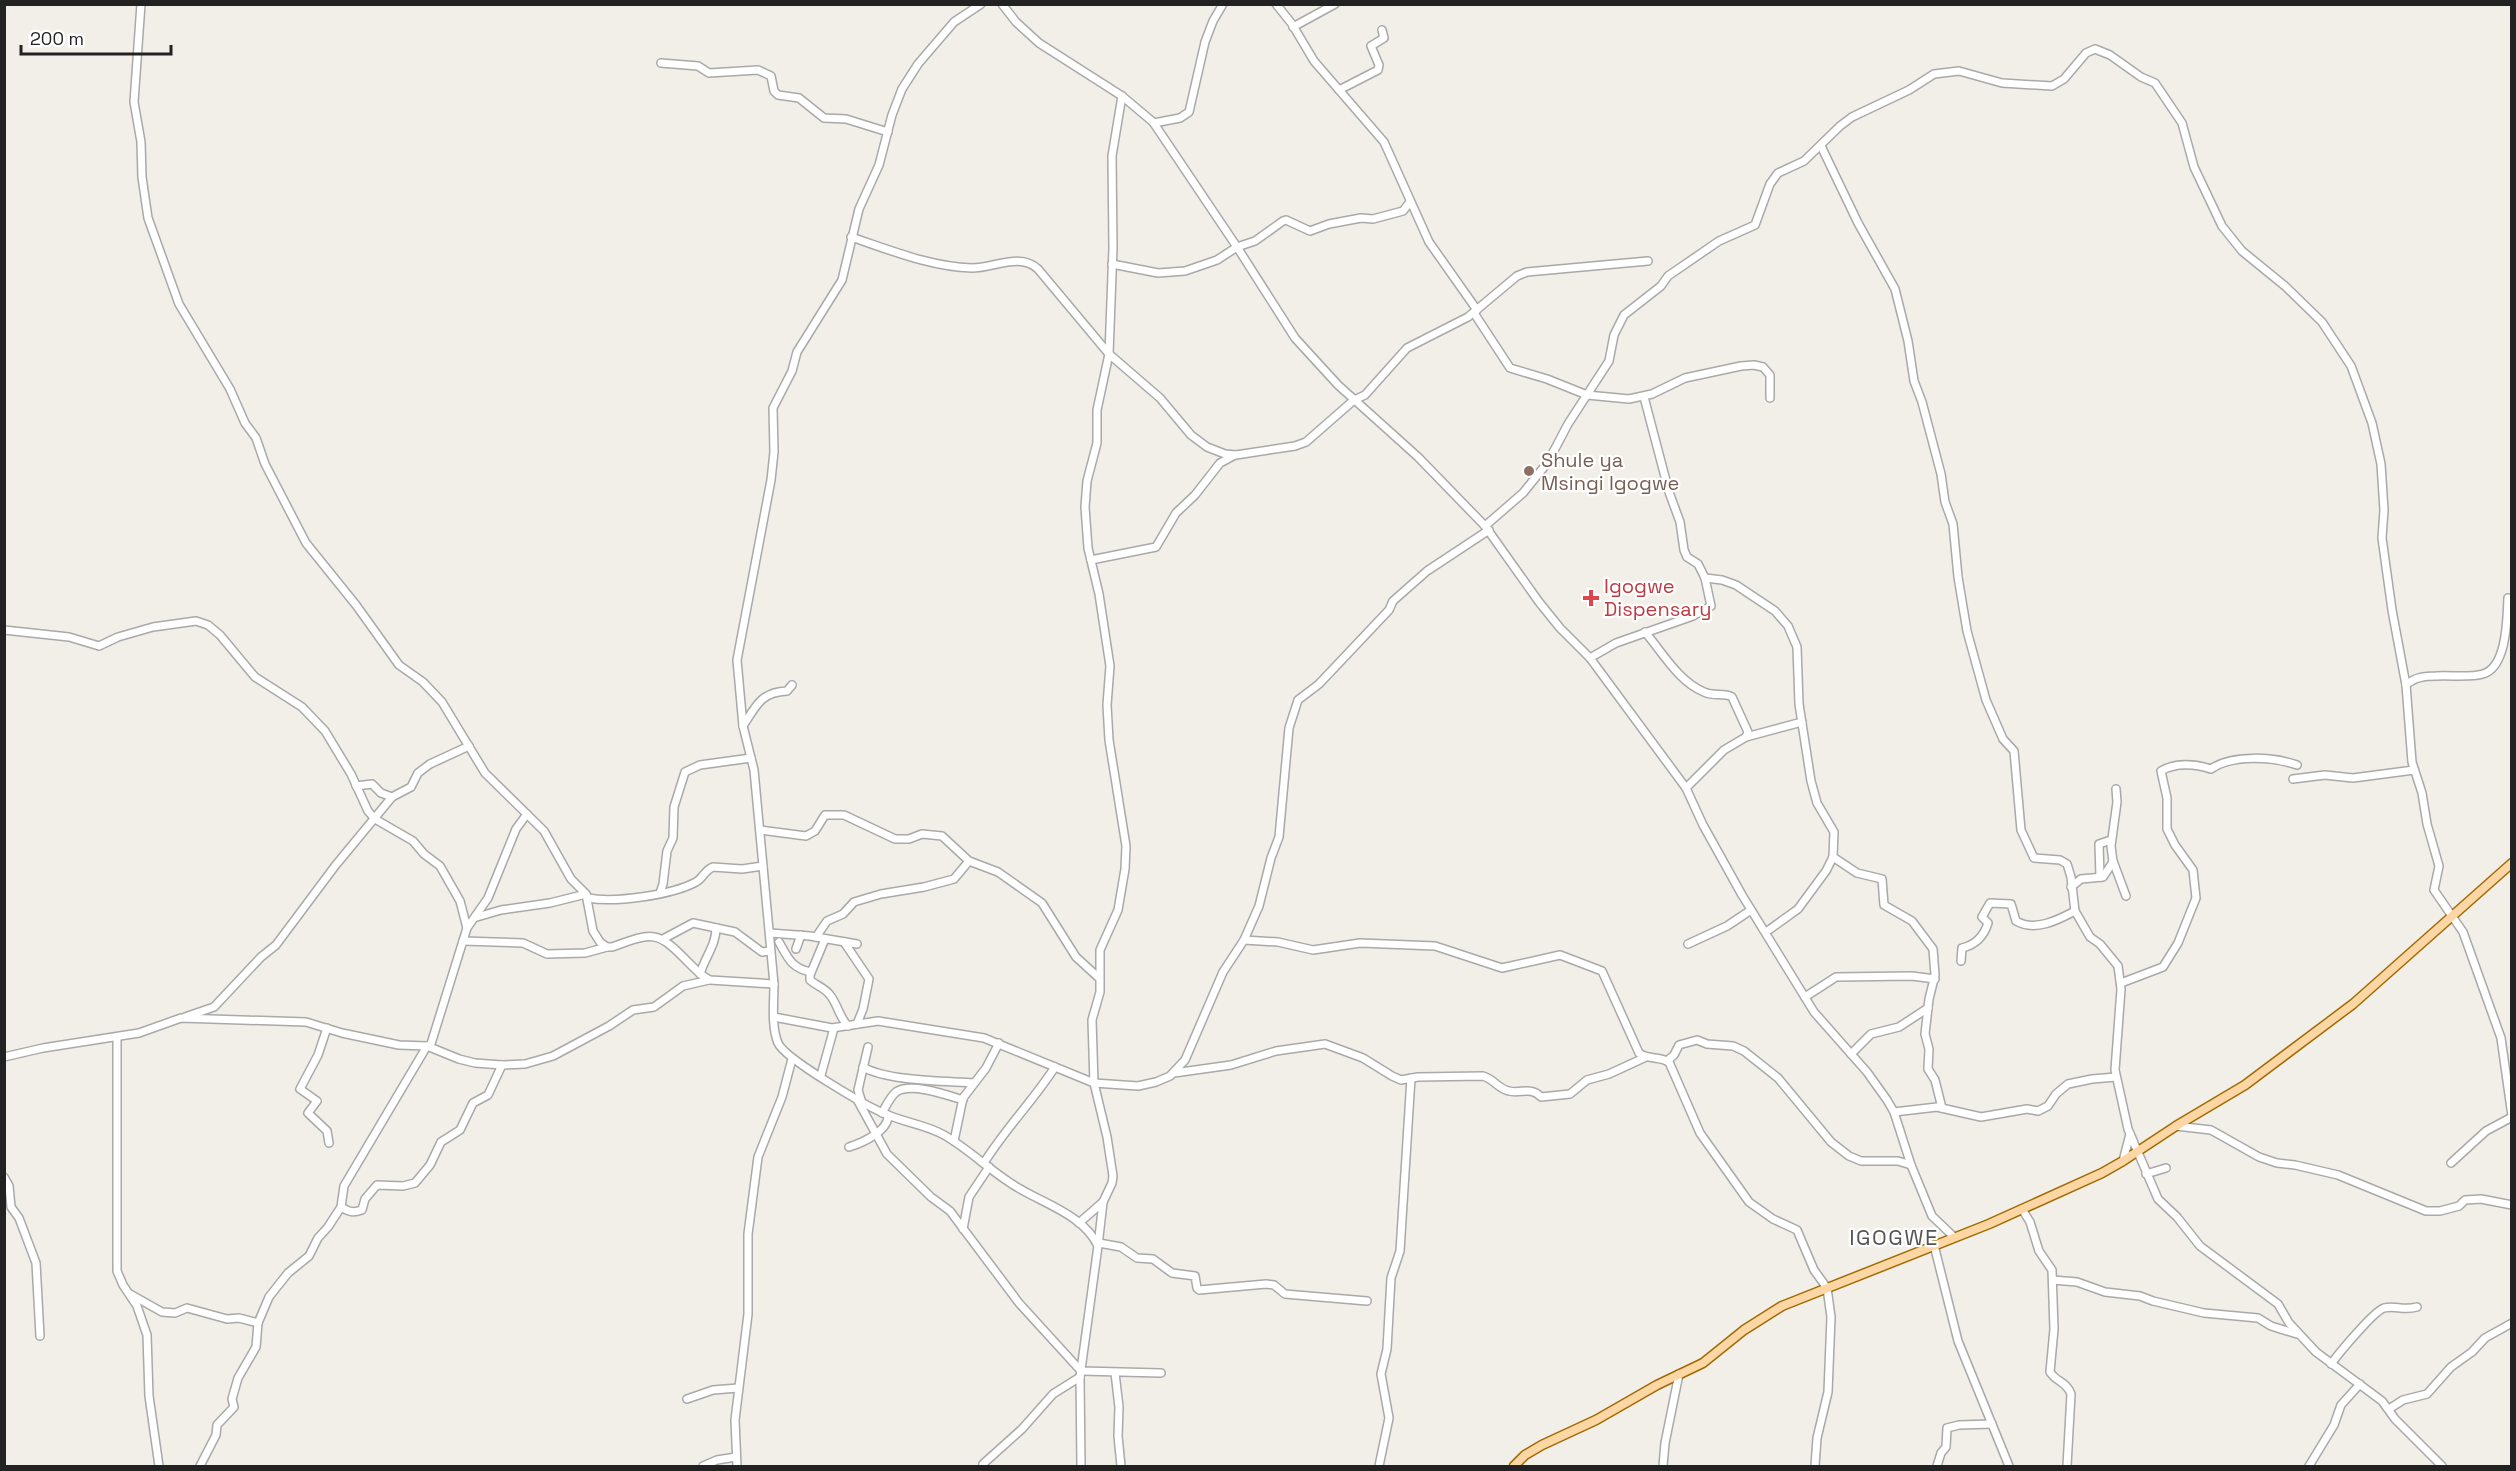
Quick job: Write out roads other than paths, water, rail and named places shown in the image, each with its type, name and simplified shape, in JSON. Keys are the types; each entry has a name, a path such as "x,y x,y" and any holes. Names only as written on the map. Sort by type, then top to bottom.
{"main road":[{"path":"1514,1467 1531,1451 1596,1420 1703,1363 1770,1313 1794,1300 2022,1209 2102,1173 2123,1161 2260,1074 2369,991 2426,938 2454,917 2511,863"}],"street":[{"path":"141,4 134,102 141,141 142,177 148,218 180,304 230,389 245,423 256,438 265,464 306,543 338,582 399,665 423,682 442,702 485,773 544,831 571,879 587,896 593,931 600,942 607,947"},
{"path":"981,4 954,22 918,64 902,89 879,165 859,209 842,280 797,352 792,371 773,408 774,452 771,480 738,655 743,726 754,770 778,1044 792,1059 885,1117 931,1128 954,1141 1020,1189 1079,1222 1089,1231 1098,1245"},
{"path":"1002,4 1016,22 1039,43 1140,108 1154,123 1237,246 1295,338 1354,400 1420,459 1487,528 1539,602 1560,628 1590,658 1686,788 1703,825 1751,910 1821,1022 1879,1088 1894,1112 1911,1166 1932,1216 1953,1236"},
{"path":"1154,123 1180,118 1189,112 1205,40 1223,4"},
{"path":"1276,4 1314,61 1384,142 1429,242 1510,368 1548,379 1587,395 1629,399 1644,397 1685,378 1750,365 1763,367 1768,371 1771,386 1770,398"},
{"path":"1293,27 1335,4"},
{"path":"1340,90 1378,70 1379,65 1371,46 1384,38 1382,30"},
{"path":"1174,1073 1185,1060 1223,972 1244,940 1259,906 1270,858 1279,837 1289,728 1298,700 1319,684 1389,610 1392,601 1427,571 1487,528 1542,472 1568,424 1610,361 1614,335 1624,315 1661,286 1668,276 1719,241 1755,225 1774,177 1785,169 1804,161 1852,117 1944,71 1959,71 2009,84 2052,86 2064,79 2086,53 2095,49 2110,55 2155,83 2182,123 2194,167 2216,215 2231,240 2285,286 2322,322 2336,341 2356,379 2372,423 2381,464 2384,510 2382,538 2406,686 2414,770 2422,793 2427,824 2439,866 2434,890 2454,917 2468,946 2501,1038 2511,1117 2486,1131 2451,1163"},
{"path":"661,63 698,66 710,73 737,70 763,71 771,76 774,91 778,95 799,98 824,118 846,119 888,132"},
{"path":"1081,1467 1080,1374 1103,1202 1113,1176 1107,1137 1094,1083 1092,1031 1100,992 1100,950 1118,910 1123,888 1126,846 1109,740 1107,705 1110,666 1085,521 1085,493 1091,457 1097,442 1097,410 1109,354 1112,156 1122,96"},
{"path":"1821,146 1894,289 1907,335 1914,381 1922,402 1941,474 1945,502 1953,524 1958,578 1973,658 1984,694 2002,737 2015,755 2022,834 2035,859 2065,862 2070,872 2075,911 2090,937 2100,944 2118,966 2121,983 2114,1057 2116,1077 2130,1134 2158,1199 2177,1217 2200,1246 2276,1302 2291,1324 2316,1352 2382,1401 2395,1419 2442,1467"},
{"path":"1112,264 1158,273 1176,273 1217,260 1237,246 1255,241 1286,220 1310,231 1329,224 1361,218 1373,219 1403,211 1410,202"},
{"path":"851,237 896,252 957,267 975,268 1017,261 1029,262 1038,269 1109,354 1160,398 1200,442 1225,453 1236,455"},
{"path":"1091,560 1156,547 1176,513 1195,495 1214,469 1225,459 1301,444 1354,400 1365,395 1407,348 1476,312 1511,281 1527,272 1648,261"},
{"path":"1590,658 1616,643 1693,616 1711,606 1705,578 1698,564 1687,557 1684,550 1680,522 1669,492 1644,397"},
{"path":"1705,578 1736,585 1775,611 1788,626 1797,647 1802,722 1811,781 1818,803 1834,832 1833,856 1826,871 1803,903 1766,932"},
{"path":"2406,686 2414,679 2421,677 2479,675 2493,669 2500,657 2505,636 2508,598"},
{"path":"4,630 69,637 99,646 118,637 153,627 182,622 202,622 220,635 255,677 302,707 313,718 335,746 368,811 375,819 413,841 424,854 440,866 460,901 467,928"},
{"path":"1645,632 1673,668 1695,687 1709,694 1726,694 1732,697 1747,729 1746,737"},
{"path":"743,726 758,703 773,692 788,691 792,685"},
{"path":"1686,788 1724,750 1746,737 1771,728 1802,722"},
{"path":"4,1057 52,1046 139,1033 214,1007 261,957 276,945 321,883 375,819 382,807 392,797 411,787 418,773 430,764 469,746"},
{"path":"660,892 667,851 673,838 674,807 685,772 700,765 751,758"},
{"path":"2121,983 2163,967 2180,938 2196,898 2193,868 2175,845 2167,829 2167,800 2161,771 2178,765 2199,765 2211,768 2220,762 2242,758 2283,760 2296,765"},
{"path":"2293,779 2325,775 2353,778 2414,770"},
{"path":"356,786 372,784 381,793 392,797"},
{"path":"2116,789 2117,802 2111,840 2114,861 2126,896"},
{"path":"382,807 386,826"},
{"path":"760,830 806,836 815,831 825,815 840,813 895,839 909,839 922,834 939,835 969,861 998,872 1042,903 1076,957 1099,978"},
{"path":"200,1467 216,1435 217,1425 234,1407 232,1399 240,1373 257,1342 258,1323 274,1288 309,1256 318,1238 330,1225 341,1207 344,1186 429,1047 467,928 477,917 496,880 516,829 527,814"},
{"path":"2100,877 2098,844 2111,840"},
{"path":"1833,856 1857,873 1883,880 1884,905 1912,921 1932,946 1936,958 1935,980 1925,1034 1929,1049 1928,1067 1935,1080 1942,1108"},
{"path":"816,937 827,921 843,914 854,902 954,879 969,861"},
{"path":"2071,887 2081,879 2103,876 2114,861"},
{"path":"477,917 501,910 587,896 612,900 660,892 695,883 713,867 742,870 763,866"},
{"path":"1961,961 1962,948 1978,940 1986,928 1987,923 1982,917 1990,903 2011,904 2016,921 2025,925 2053,923 2075,911"},
{"path":"1688,944 1727,926 1751,910"},
{"path":"663,939 690,924 735,932 762,952 770,950 784,934"},
{"path":"700,974 706,957 715,943 716,928"},
{"path":"770,933 801,935 857,944"},
{"path":"796,950 801,935"},
{"path":"463,941 523,943 547,954 585,953 648,937 663,939 700,974 711,980"},
{"path":"825,939 811,972 810,980 823,987 830,995 848,1026"},
{"path":"1244,940 1278,942 1313,950 1360,943 1435,946 1502,968 1522,966 1553,956 1564,956 1602,970 1636,1048 1646,1057 1667,1061 1672,1066 1696,1126 1714,1153 1749,1202 1773,1219 1797,1230 1814,1270 1827,1288 1832,1331 1829,1377 1817,1438 1815,1467"},
{"path":"779,942 789,962 800,970 811,972"},
{"path":"844,942 869,979 863,1009 857,1024"},
{"path":"1805,997 1836,977 1912,976 1935,980"},
{"path":"181,1018 306,1022 399,1045 429,1047 459,1059 502,1065 525,1064 546,1059 609,1026 633,1010 654,1007 676,990 711,980 774,984"},
{"path":"1851,1054 1871,1034 1899,1028 1928,1008"},
{"path":"774,1017 834,1028 878,1021 940,1033 984,1038 1094,1083 1138,1086 1156,1082 1174,1073 1206,1070 1276,1051 1325,1044 1363,1058 1396,1079 1483,1076 1502,1089 1515,1092 1534,1091 1539,1096 1552,1096 1570,1094 1587,1080 1610,1074 1646,1057"},
{"path":"327,1028 318,1055 300,1089 317,1101 308,1113 327,1131 329,1143"},
{"path":"821,1075 834,1028"},
{"path":"117,1037 116,1258 119,1279 137,1306 147,1335 149,1396 159,1467"},
{"path":"1667,1061 1674,1055 1679,1045 1693,1040 1738,1048 1778,1078 1830,1142 1851,1157 1861,1161 1898,1161 1911,1166"},
{"path":"954,1141 963,1100 973,1083 986,1068 999,1043"},
{"path":"868,1047 858,1090 860,1102 887,1154 931,1197 950,1211 1031,1317 1056,1342 1080,1374"},
{"path":"737,1467 735,1420 748,1314 748,1234 758,1156 782,1097 792,1059"},
{"path":"341,1207 352,1212 362,1210 365,1199 377,1185 415,1183 430,1165 441,1142 460,1130 473,1103 488,1095 502,1065"},
{"path":"863,1067 873,1072 901,1077 973,1083"},
{"path":"963,1229 969,1197 996,1143 1033,1100 1055,1067"},
{"path":"1894,1112 1929,1107 1981,1117 2027,1109 2038,1111 2048,1106 2056,1094 2068,1084 2116,1077"},
{"path":"1379,1467 1389,1427 1389,1411 1381,1374 1386,1348 1391,1278 1400,1251 1411,1078"},
{"path":"849,1147 875,1133 885,1117 893,1095 899,1090 928,1090 963,1100"},
{"path":"2176,1126 2211,1130 2266,1160 2338,1175 2426,1211 2440,1211 2458,1206 2465,1200 2481,1199 2511,1205"},
{"path":"2123,1161 2130,1134"},
{"path":"2146,1173 2166,1168"},
{"path":"4,1177 9,1186 11,1207 19,1218 36,1263 40,1336"},
{"path":"1079,1222 1103,1202"},
{"path":"2022,1209 2030,1221 2039,1251 2051,1268 2054,1329 2050,1372 2052,1376 2066,1384 2071,1394 2067,1467"},
{"path":"1098,1245 1120,1247 1137,1258 1154,1259 1172,1273 1195,1276 1197,1288 1200,1290 1266,1284 1274,1285 1285,1294 1367,1301"},
{"path":"1934,1245 1958,1341 2009,1467"},
{"path":"2053,1280 2077,1282 2105,1292 2140,1296 2204,1313 2258,1318 2271,1326 2302,1336"},
{"path":"128,1293 162,1312 175,1313 187,1308 224,1319 239,1318 258,1323"},
{"path":"2331,1364 2343,1348 2380,1310 2397,1308 2405,1311 2417,1307"},
{"path":"2389,1409 2403,1400 2427,1394 2451,1367 2472,1352 2487,1336 2511,1323"},
{"path":"1115,1373 1119,1407 1118,1436 1121,1467"},
{"path":"983,1464 1023,1429 1053,1394 1080,1374 1161,1373"},
{"path":"1663,1467 1665,1443 1679,1374"},
{"path":"2309,1467 2334,1425 2341,1406 2360,1384"},
{"path":"687,1399 713,1390 738,1388"},
{"path":"1937,1467 1941,1453 1946,1447 1947,1428 1959,1425 1992,1424"},
{"path":"703,1467 717,1460 736,1457"}],"place":[{"name":"Shule ya Msingi Igogwe","path":"1529,471"},
{"name":"Igogwe Dispensary","path":"1591,598"}],"district":[{"name":"IGOGWE","path":"1894,1237"}]}
